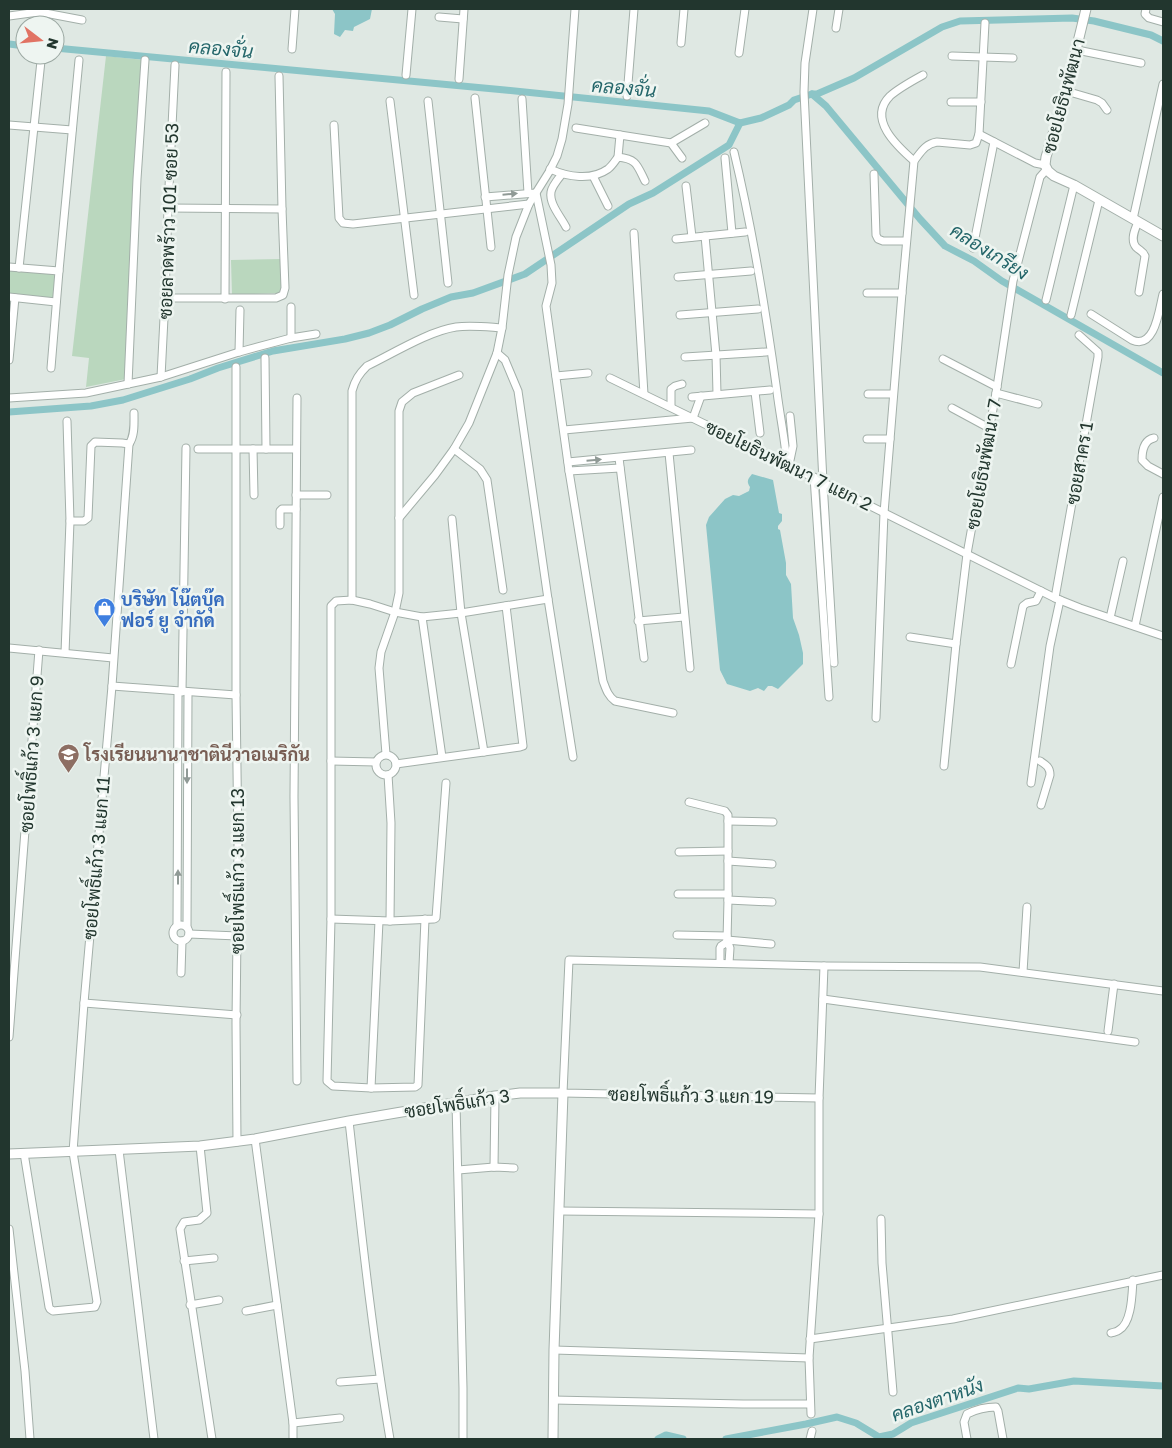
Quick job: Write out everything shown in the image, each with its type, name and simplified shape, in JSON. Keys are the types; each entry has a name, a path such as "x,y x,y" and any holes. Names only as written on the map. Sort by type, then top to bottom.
{"street":[{"path":"292,49 295,9"},
{"path":"406,75 412,9"},
{"path":"459,79 464,9"},
{"path":"399,518 454,449 469,423 497,353 508,275 516,237 532,193 550,169 557,156 562,139 568,104 575,9"},
{"path":"627,96 634,9"},
{"path":"681,42 684,9"},
{"path":"740,53 744,9"},
{"path":"813,9 805,63 804,106 834,663"},
{"path":"836,28 839,9"},
{"path":"1146,9 1145,14 1149,18 1163,22"},
{"name":"ซอยโยธินพัฒนา","path":"1086,11 1066,91 1046,157 1046,167 1054,176 1074,185 1163,236"},
{"path":"9,16 45,13 82,20"},
{"path":"439,17 463,19"},
{"path":"876,718 884,513 914,161 926,146 932,143 970,145 976,143 979,134 985,23"},
{"path":"1077,50 1141,63"},
{"path":"952,56 1013,58"},
{"path":"51,368 79,60"},
{"path":"128,384 137,179 146,60"},
{"path":"19,268 41,65"},
{"name":"ซอยลาดพร้าว 101 ซอย 53","path":"161,377 175,65"},
{"path":"225,299 226,72"},
{"path":"914,161 899,147 886,129 881,115 885,101 892,94 923,74"},
{"path":"166,298 276,298 283,295 285,288 279,76"},
{"path":"1139,292 1145,256 1144,253 1134,246 1135,220 1163,84"},
{"path":"1066,91 1097,100 1107,110"},
{"path":"476,98 491,247"},
{"path":"522,99 532,193 551,265 552,283 546,306 568,462 603,681 607,692 615,701 673,713"},
{"path":"390,101 414,295"},
{"path":"428,102 448,283"},
{"path":"951,102 981,102"},
{"path":"576,128 671,143 705,123"},
{"path":"9,125 72,130"},
{"path":"334,125 339,218 343,223 353,224 529,204"},
{"path":"979,134 1046,167"},
{"path":"550,169 571,176 592,176 608,169 618,156 620,135"},
{"path":"972,248 994,142"},
{"path":"671,143 682,158"},
{"path":"734,152 742,184 772,352 788,465"},
{"path":"618,156 633,160 645,181"},
{"path":"726,158 732,234"},
{"name":"ซอยโยธินพัฒนา 7","path":"944,766 967,554 1013,281 1040,177 1046,167"},
{"path":"562,174 551,191 551,196 566,226"},
{"path":"874,174 876,235 878,239 883,241 906,241"},
{"path":"592,176 608,206"},
{"path":"1046,300 1074,185"},
{"path":"686,186 692,237"},
{"path":"485,197 532,193"},
{"path":"1071,315 1100,200"},
{"path":"168,208 282,209"},
{"path":"676,239 746,232"},
{"path":"634,233 644,394"},
{"path":"705,236 716,355 717,394"},
{"path":"9,267 59,271"},
{"path":"678,278 751,272"},
{"path":"867,293 902,293"},
{"path":"1091,314 1132,340 1138,342 1146,340 1152,334 1163,294"},
{"path":"9,360 12,297 56,302"},
{"path":"291,307 291,338"},
{"path":"239,352 240,310"},
{"path":"680,316 712,312 758,310"},
{"path":"352,600 352,391 355,381 367,366 434,333 463,326 502,328"},
{"path":"9,398 86,393 161,377 239,352 291,338 316,334"},
{"name":"ซอยสาคร 1","path":"1057,599 1098,357 1098,352 1079,335"},
{"path":"685,357 766,352"},
{"path":"497,353 505,360 518,391 573,757"},
{"path":"265,358 266,448"},
{"path":"943,359 996,390 1038,404"},
{"name":"ซอยโพธิ์แก้ว 3 แยก 13","path":"236,368 237,1142"},
{"path":"556,376 588,373"},
{"path":"386,754 380,668 381,652 395,612 399,593 399,411 402,402 413,393 459,375"},
{"name":"ซอยโยธินพัฒนา 7 แยก 2","path":"610,378 814,477 1057,599 1163,636"},
{"path":"671,407 671,389 682,384"},
{"path":"692,397 770,390"},
{"path":"755,392 760,434"},
{"path":"868,394 893,394"},
{"path":"564,430 693,418 701,396"},
{"path":"297,398 294,797 297,1081"},
{"path":"952,408 989,428"},
{"name":"ซอยโพธิ์แก้ว 3 แยก 11","path":"24,1154 48,1307 53,1311 94,1306 97,1302 73,1152 112,686 128,444 132,440 134,413"},
{"path":"788,465 793,446 790,416"},
{"path":"65,652 70,520 67,422"},
{"path":"1154,438 1146,442 1142,460 1148,466 1163,474"},
{"path":"867,439 890,439"},
{"path":"70,520 84,521 88,518 92,445 95,442 128,444"},
{"path":"182,942 177,940 173,934 177,926 178,703 183,692 186,448"},
{"path":"198,449 296,449"},
{"path":"253,449 254,495"},
{"path":"454,449 480,468 487,480 503,590"},
{"path":"568,462 691,450"},
{"path":"669,452 690,668"},
{"path":"619,458 644,658"},
{"path":"570,471 620,468"},
{"path":"814,477 829,697"},
{"path":"296,495 327,495"},
{"path":"1135,626 1163,497"},
{"path":"280,525 280,511 282,509 296,509"},
{"path":"452,519 461,613 484,752"},
{"path":"1110,618 1123,561"},
{"path":"1011,664 1023,606 1036,601 1041,591"},
{"path":"425,919 418,1085 415,1087 371,1088 333,1086 327,1082 331,920 331,606 336,600 352,600 395,612 422,617 461,613 548,599"},
{"path":"1031,783 1057,599"},
{"path":"396,764 520,747 523,744 506,606"},
{"path":"422,617 442,757"},
{"path":"638,621 684,617"},
{"path":"910,637 956,644"},
{"path":"9,648 114,658"},
{"name":"ซอยโพธิ์แก้ว 3 แยก 9","path":"9,1038 39,650"},
{"path":"112,686 236,695"},
{"path":"182,942 187,939 188,931 188,703 183,692"},
{"path":"178,703 188,703"},
{"path":"178,737 187,737"},
{"path":"386,754 393,757 396,764 394,771 388,775 382,774 378,771 376,762 381,756 386,754"},
{"path":"332,761 376,762"},
{"path":"1040,761 1050,771 1041,805"},
{"path":"388,775 391,823 390,921"},
{"path":"331,920 390,921 434,919 436,915 446,783"},
{"path":"689,802 725,811 728,815 727,939 730,948 729,963"},
{"path":"728,821 773,822"},
{"path":"679,852 728,851"},
{"path":"178,855 187,854"},
{"path":"728,861 772,864"},
{"path":"678,894 772,902"},
{"path":"1023,972 1027,907"},
{"path":"371,1088 379,921"},
{"path":"177,926 182,925 188,931 238,936"},
{"path":"677,935 771,944"},
{"path":"720,963 721,946 727,939"},
{"path":"181,973 182,942"},
{"path":"553,1439 554,1350 569,960 824,966 980,967 1163,991"},
{"path":"811,1414 809,1358 819,1214 819,1098 824,966"},
{"path":"1108,1031 1114,984"},
{"path":"823,999 1134,1042"},
{"path":"84,1003 237,1015"},
{"name":"ซอยโพธิ์แก้ว 3","path":"9,1154 200,1146 237,1142 495,1096 520,1093 563,1093"},
{"name":"ซอยโพธิ์แก้ว 3 แยก 19","path":"563,1093 819,1098"},
{"path":"494,1167 495,1096"},
{"path":"456,1104 463,1439"},
{"path":"349,1121 372,1321 390,1439"},
{"path":"255,1139 293,1423 293,1439"},
{"path":"200,1146 207,1213 199,1220 184,1222 180,1229 190,1305 212,1439"},
{"path":"119,1150 154,1439"},
{"path":"458,1170 494,1167 514,1168"},
{"path":"559,1211 819,1214"},
{"path":"881,1220 882,1263 893,1392"},
{"path":"9,1229 25,1372 30,1439"},
{"path":"184,1261 214,1258"},
{"path":"810,1339 953,1319 1163,1275"},
{"path":"1112,1333 1124,1326 1128,1316 1133,1280"},
{"path":"190,1305 219,1300"},
{"path":"246,1311 277,1305"},
{"path":"554,1350 809,1358"},
{"path":"340,1382 380,1379"},
{"path":"553,1400 810,1404"},
{"path":"967,1439 964,1422 967,1414 972,1411 992,1407 998,1411 1003,1439"},
{"path":"293,1423 340,1418"},
{"path":"810,1439 812,1431"}],"green space":[{"path":"106,56 144,60 126,379 86,387 89,358 72,356"},
{"path":"281,259 281,293 232,295 231,260"},
{"path":"9,270 56,274 54,299 9,295"}],"water":[{"path":"332,9 372,9 370,19 354,27 353,31 345,30 340,37 334,34 335,14"},
{"path":"752,474 773,480 779,513 782,514 782,521 778,529 780,530 786,563 786,575 791,584 793,618 803,653 803,664 778,689 768,686 764,691 758,688 750,691 727,684 720,670 706,525 709,517 725,499 733,495 739,496 749,491 748,480"}],"waterway":[{"name":"คลองจั่น","path":"65,49 709,111 740,123 761,118 789,105 794,100 817,94 854,78 942,27 960,21 1072,18 1094,21 1151,35 1163,41"},
{"name":"คลองจั่น","path":"9,44 15,45"},
{"name":"คลองเกรียง","path":"812,94 826,106 920,219 945,246 974,261 1002,281 1163,373"},
{"path":"9,412 91,406 123,400 273,351 369,333 451,297 473,293 525,274 629,204 653,193 729,145 740,123"},
{"name":"คลองตาหนัง","path":"726,1439 837,1417 856,1423 879,1437 893,1434 911,1423 1018,1388 1029,1389 1074,1381 1163,1386"},
{"name":"คลองตาหนัง","path":"658,1439 666,1435 683,1439"}],"place":[{"name":"บริษัท โน๊ตบุ๊ค ฟอร์ ยู จำกัด","path":"105,628"},
{"name":"โรงเรียนนานาชาตินีวาอเมริกัน","path":"68,773"}]}
